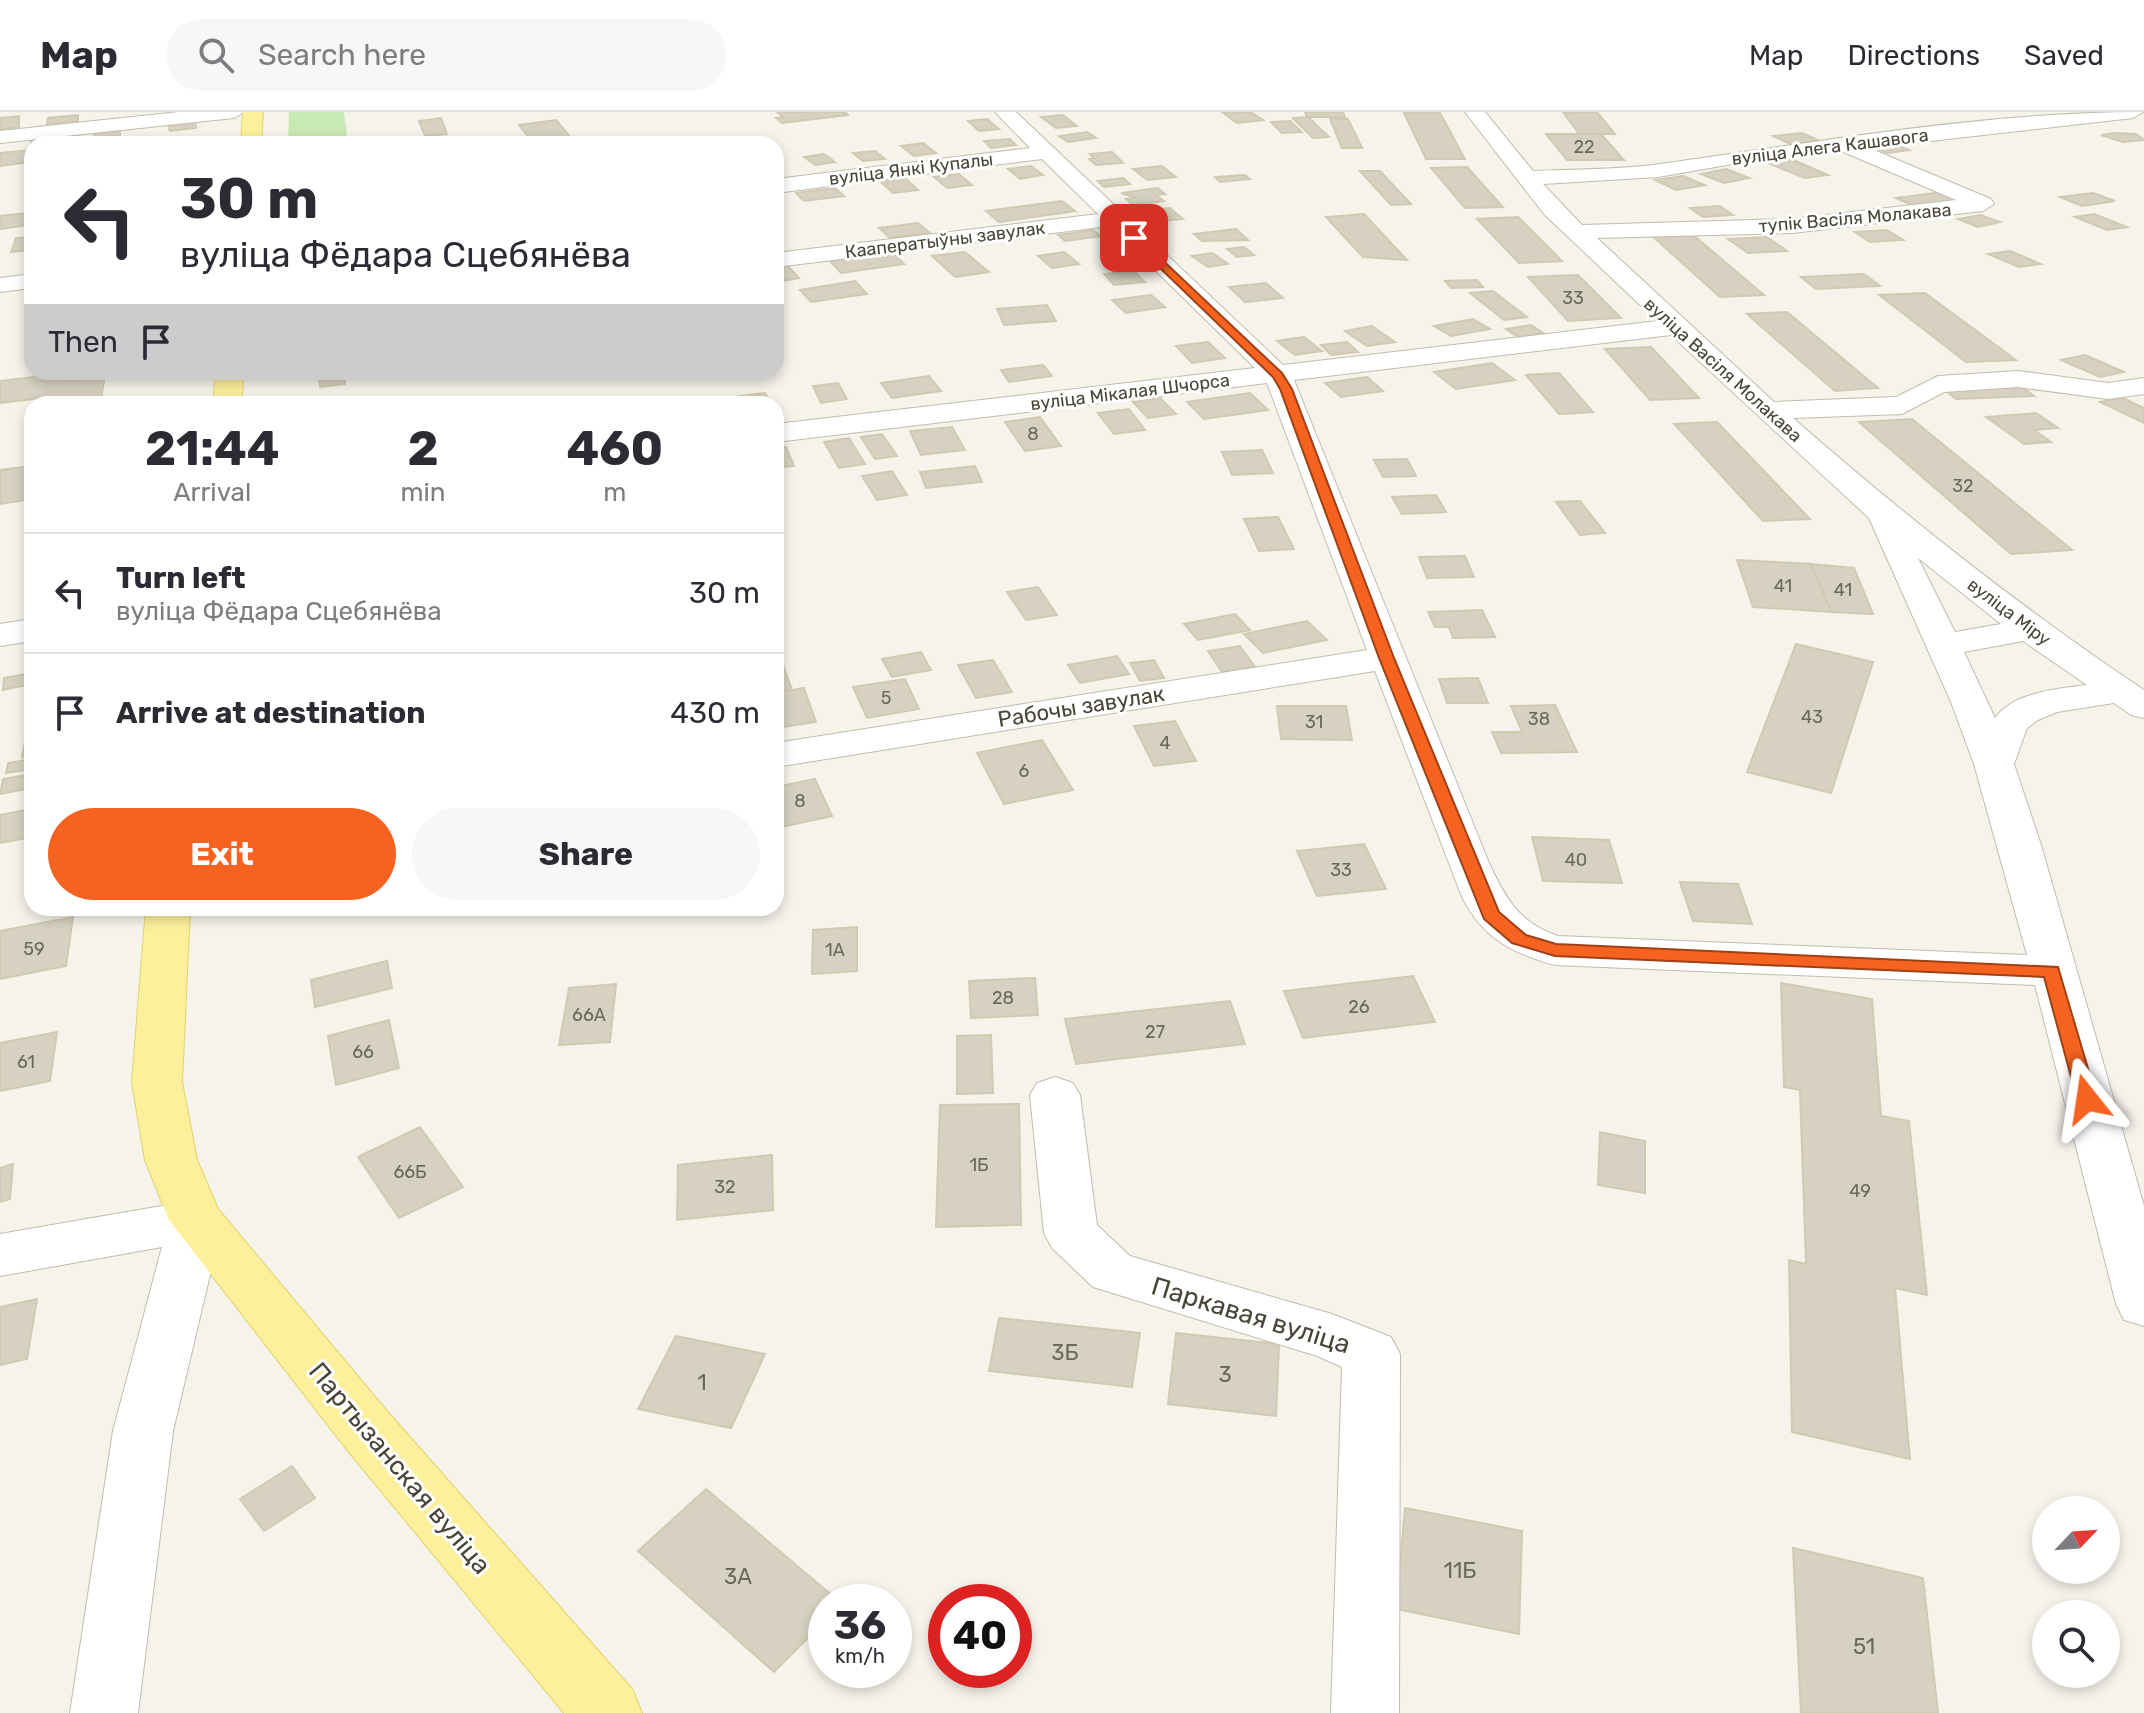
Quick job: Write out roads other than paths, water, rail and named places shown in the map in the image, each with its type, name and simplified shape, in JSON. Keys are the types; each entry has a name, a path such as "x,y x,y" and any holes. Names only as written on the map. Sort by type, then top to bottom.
{"main road":[{"path":"252,136 253,112"},
{"name":"Партызанская вуліца","path":"167,916 157,1082 171,1160 196,1220 365,1428 608,1713"}],"street":[{"path":"0,137 234,112"},
{"path":"1005,112 1278,375 1286,389 1387,658 1491,915 1519,939 1555,950 2052,971"},
{"name":"вуліца Васіля Молакава","path":"1475,112 1526,178 1576,232 1674,327 1880,511 1994,764 2020,845 2144,1304"},
{"path":"2118,113 2144,127"},
{"name":"вуліца Алега Кашавога","path":"1526,178 1658,171 1786,151 2118,113"},
{"name":"тупік Васіля Молакава","path":"1576,232 1792,226 1983,204 1845,145"},
{"name":"вуліца Янкі Купалы","path":"784,185 1046,152"},
{"name":"Кааператыўны завулак","path":"784,259 1113,219"},
{"path":"0,285 24,282"},
{"name":"вуліца Мікалая Шчорса","path":"784,432 1674,327"},
{"path":"1767,411 1902,405 1938,384 2018,379 2108,391 2144,386"},
{"name":"вуліца Міру","path":"1880,511 2029,629 2132,699"},
{"path":"1943,645 2029,629"},
{"path":"0,635 24,631"},
{"name":"Рабочы завулак","path":"784,754 1387,658"},
{"path":"1994,764 2012,720 2019,715 2056,702 2132,699"},
{"name":"Паркавая вуліца","path":"1055,1095 1071,1233 1112,1272 1332,1337 1371,1354 1365,1713"},
{"path":"0,1255 196,1220 143,1431 104,1713"}]}
